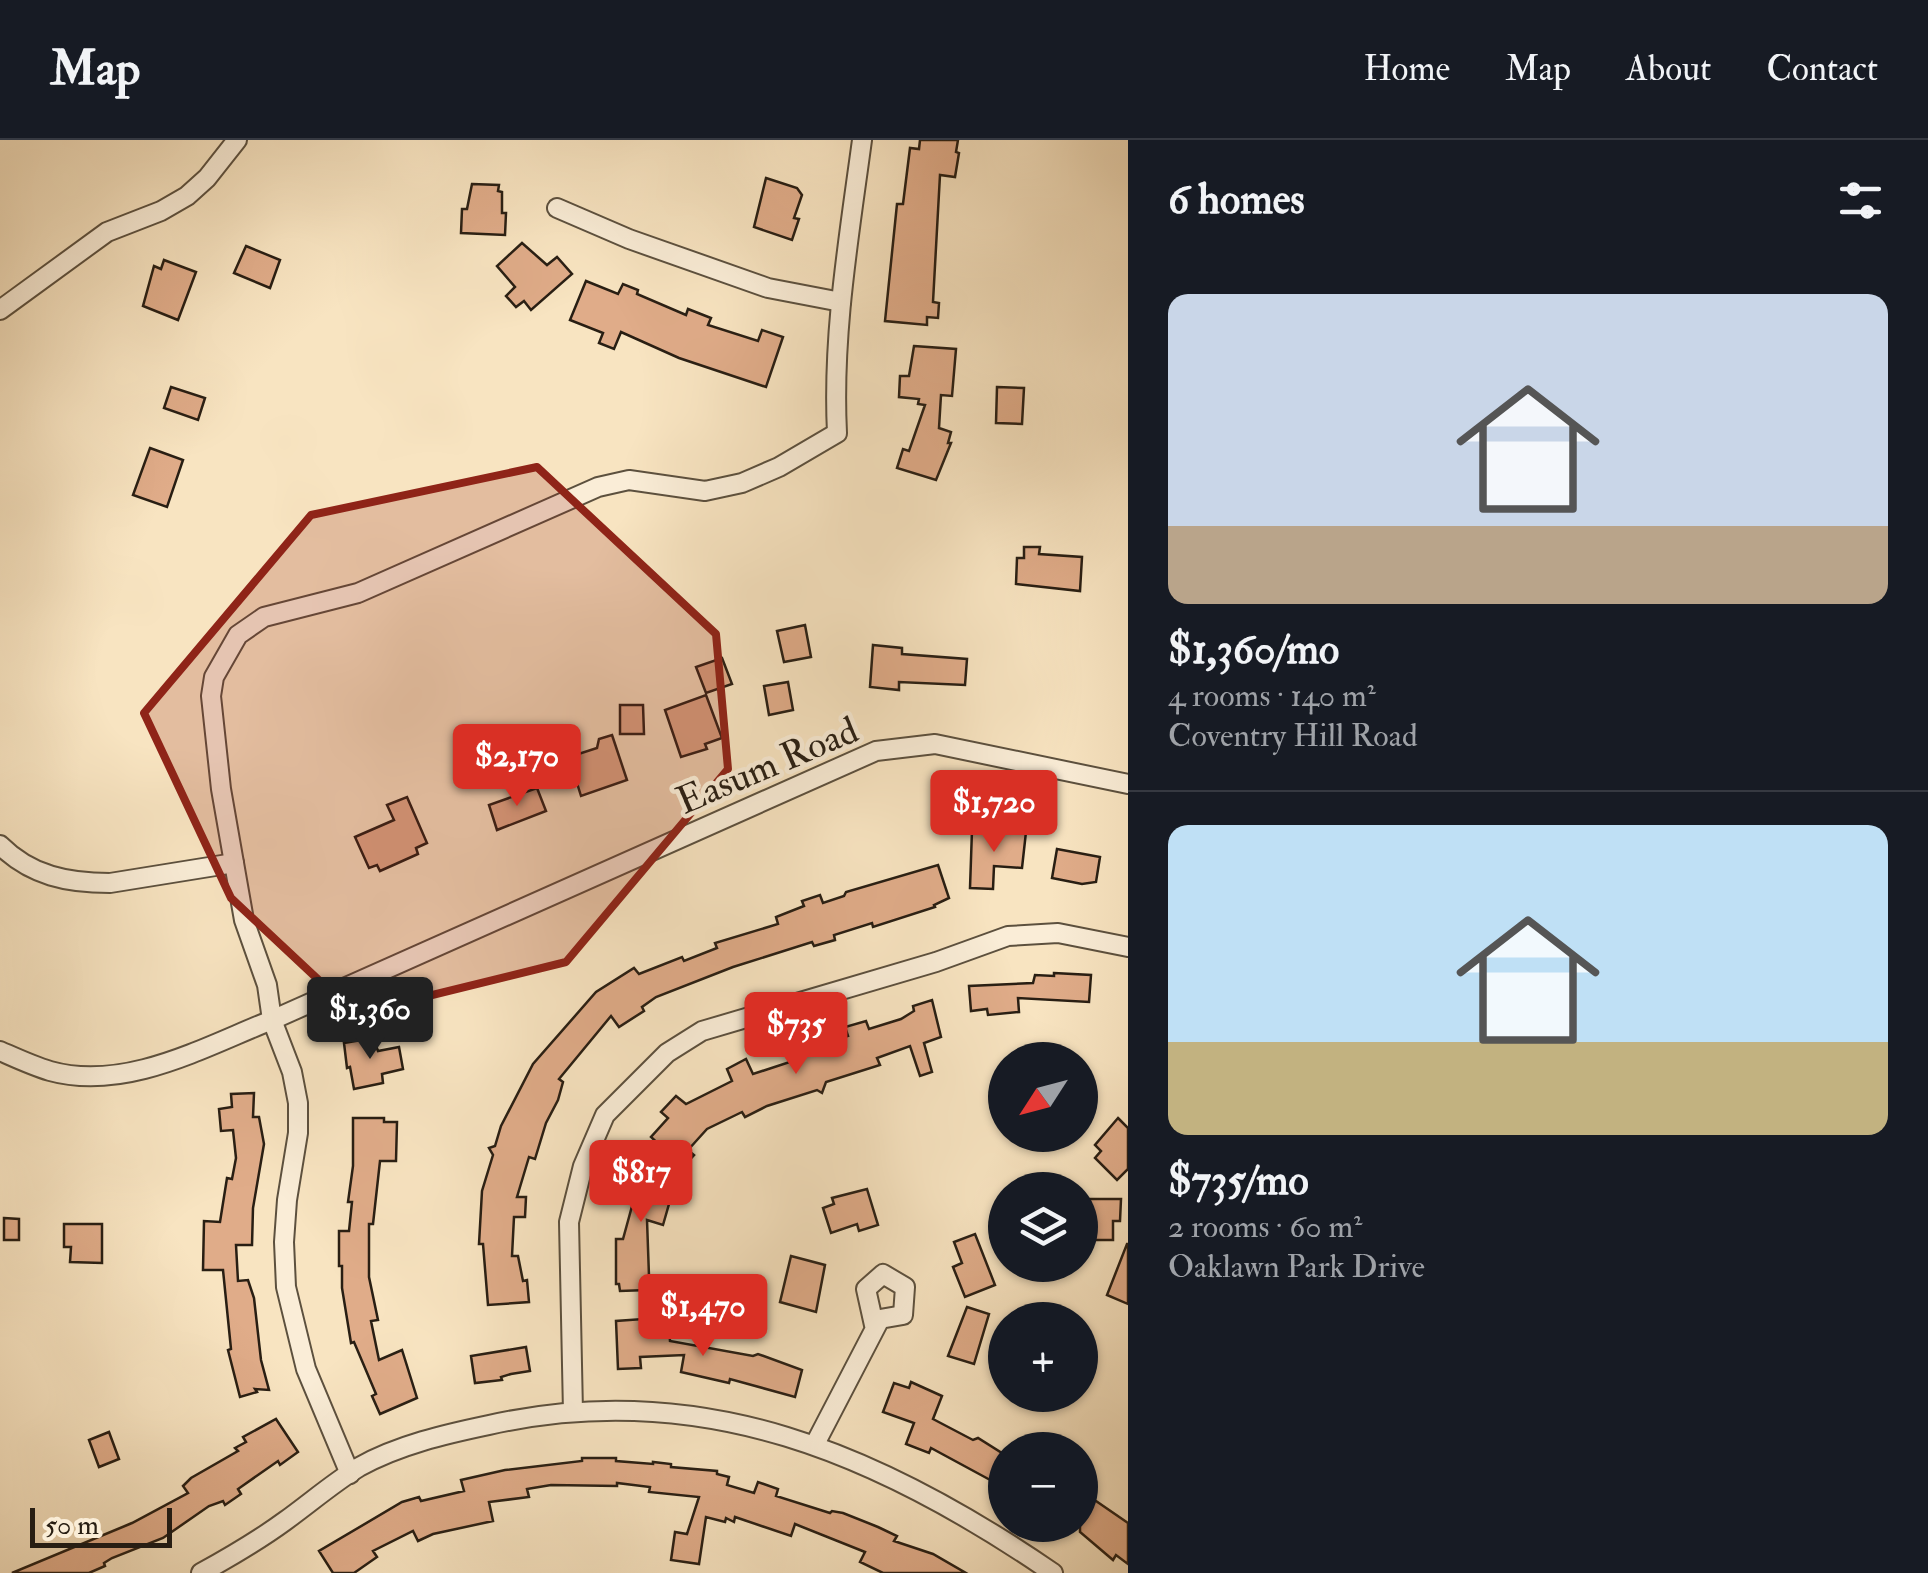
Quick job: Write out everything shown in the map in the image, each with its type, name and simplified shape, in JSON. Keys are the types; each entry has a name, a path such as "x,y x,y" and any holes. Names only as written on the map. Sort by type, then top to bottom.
{"street":[{"path":"0,310 107,232 161,211 186,196 237,140"},
{"path":"350,1474 306,1369 293,1327 284,1242 286,1200 298,1133 298,1103 292,1072 272,1020 267,984 244,920 220,788 211,696 219,663 238,634 250,624 286,610 358,593 598,486 629,480 705,491 742,484 837,434 835,398 841,302 862,140"},
{"path":"557,208 648,246 768,288 841,302"},
{"name":"Easum Road","path":"0,1051 51,1071 90,1077 183,1056 876,751 935,744 1128,784"},
{"path":"0,845 34,871 58,880 90,883 234,863"},
{"path":"573,1412 569,1222 583,1166 605,1115 667,1054 702,1031 936,962 1008,936 1058,933 1128,947"},
{"path":"815,1444 880,1319 903,1314 905,1286 884,1274 866,1289 874,1325"},
{"path":"202,1573 256,1541 350,1474 408,1447 511,1420 628,1410 744,1424 815,1444 912,1488 1053,1573"}],"highlighted area":[{"path":"537,467 716,634 728,769 566,962 355,1014 231,898 144,713 311,515"}],"building":[{"path":"920,140 958,140 959,153 955,177 940,175 933,302 939,303 938,318 927,317 927,325 885,321 897,204 903,204 910,148 919,149"},
{"path":"766,178 797,188 802,195 792,240 754,227"},
{"path":"472,184 499,185 502,213 506,213 505,235 461,233 462,209 467,209"},
{"path":"522,243 547,265 557,257 572,274 531,310 524,301 516,307 506,296 515,287 497,266"},
{"path":"246,246 280,260 270,288 234,273"},
{"path":"164,260 196,272 178,320 143,306 154,266 161,269"},
{"path":"586,281 618,294 623,284 686,315 688,309 711,318 708,325 758,341 762,330 783,337 766,387 679,358 621,332 614,349 599,343 603,333 570,320"},
{"path":"914,346 956,349 952,396 941,395 939,428 951,432 951,443 936,480 897,468 903,449 909,451 925,405 918,404 919,399 899,397 900,376 909,376"},
{"path":"171,387 205,398 198,420 164,408"},
{"path":"997,387 1024,388 1022,424 996,423"},
{"path":"150,448 183,460 167,507 133,495"},
{"path":"1024,547 1040,547 1039,554 1082,557 1080,591 1016,584 1017,558 1024,558"},
{"path":"805,625 811,657 784,662 777,631"},
{"path":"873,645 902,648 902,654 967,659 965,685 899,682 899,690 870,687"},
{"path":"722,658 732,684 706,693 696,667"},
{"path":"788,682 793,710 769,715 764,686"},
{"path":"706,695 722,738 705,744 707,749 681,757 665,710"},
{"path":"620,705 643,705 644,734 620,734"},
{"path":"612,735 627,780 581,796 569,757 597,748 599,739"},
{"path":"545,745 551,768 528,774 522,750"},
{"path":"537,788 546,811 497,830 489,805"},
{"path":"407,797 427,843 416,848 418,854 380,871 377,865 369,868 355,837 394,820 387,805"},
{"path":"972,830 1026,832 1022,868 994,866 993,889 970,888"},
{"path":"1057,849 1100,857 1096,882 1082,884 1052,878"},
{"path":"938,865 949,898 935,907 834,935 835,940 814,946 812,942 733,967 656,997 642,1007 644,1011 619,1027 611,1016 559,1079 563,1082 558,1100 535,1159 529,1157 517,1197 526,1197 525,1217 514,1217 512,1256 518,1256 523,1281 527,1280 529,1302 488,1305 483,1244 479,1244 482,1191 493,1155 489,1148 495,1146 533,1064 596,992 634,968 639,974 682,957 684,961 717,948 715,943 778,924 776,917 804,906 802,901 820,895 823,903 846,892"},
{"path":"1035,975 1091,975 1089,1002 1018,998 1019,1012 988,1015 987,1009 971,1011 969,986 1033,983"},
{"path":"932,1000 941,1037 924,1043 932,1072 920,1076 910,1046 877,1058 880,1065 826,1082 822,1093 817,1090 745,1117 742,1112 707,1129 688,1150 694,1155 683,1167 651,1137 668,1118 661,1112 676,1096 686,1104 732,1081 727,1069 746,1059 753,1074 796,1060 791,1045 812,1038 815,1046 848,1036 845,1027 866,1021 869,1029 901,1019 914,1011 913,1006"},
{"path":"373,1038 378,1051 399,1047 403,1069 382,1074 383,1083 354,1089 344,1043"},
{"path":"254,1093 253,1117 259,1117 264,1144 253,1208 252,1245 236,1245 238,1281 248,1280 254,1298 261,1360 269,1390 255,1389 257,1392 240,1397 228,1350 231,1349 223,1270 203,1270 204,1221 220,1222 227,1178 232,1179 236,1158 233,1130 221,1131 219,1109 232,1107 231,1094"},
{"path":"353,1118 397,1122 396,1161 380,1161 373,1224 369,1224 369,1277 378,1320 371,1321 379,1360 402,1350 417,1398 380,1414 372,1396 376,1394 354,1342 351,1343 339,1266 339,1231 349,1231 352,1202 348,1202"},
{"path":"1118,1118 1128,1128 1128,1169 1117,1180 1095,1158 1101,1151 1098,1141"},
{"path":"626,1162 677,1176 663,1225 647,1220 649,1276 658,1283 648,1290 620,1291 616,1284 616,1239 623,1239 637,1188 620,1184"},
{"path":"867,1189 878,1225 859,1231 857,1224 831,1233 823,1208 834,1204 832,1198"},
{"path":"1098,1199 1121,1199 1120,1221 1113,1221 1113,1240 1098,1240"},
{"path":"4,1218 19,1219 19,1240 4,1240"},
{"path":"64,1224 102,1224 102,1263 70,1262 71,1247 64,1247"},
{"path":"975,1234 988,1267 988,1282 995,1285 965,1297 953,1267 962,1263 954,1242"},
{"path":"1128,1244 1128,1304 1107,1295"},
{"path":"791,1256 825,1265 816,1312 780,1302"},
{"path":"967,1307 988,1314 974,1364 948,1356"},
{"path":"643,1319 643,1325 669,1323 670,1341 758,1354 802,1370 795,1397 730,1379 729,1383 681,1372 684,1355 640,1357 641,1368 618,1369 616,1321"},
{"path":"526,1347 530,1371 475,1383 471,1356"},
{"path":"911,1382 942,1396 933,1419 988,1444 988,1479 931,1448 929,1453 906,1444 914,1423 883,1412 894,1383 909,1388"},
{"path":"276,1419 298,1452 238,1489 241,1494 225,1505 223,1501 209,1506 163,1538 112,1558 89,1573 12,1573 132,1523 188,1493 183,1486 191,1478 238,1451 235,1448 246,1442 243,1437"},
{"path":"109,1432 119,1459 99,1467 89,1440"},
{"path":"582,1458 616,1458 717,1471 729,1477 727,1485 754,1493 758,1482 778,1489 776,1496 830,1513 843,1513 878,1527 897,1536 894,1541 933,1554 966,1573 883,1573 860,1562 865,1552 795,1524 791,1536 735,1517 734,1522 726,1518 725,1522 706,1517 699,1564 671,1560 675,1532 687,1534 699,1497 649,1492 650,1487 617,1483 551,1485 527,1489 529,1497 489,1502 493,1521 418,1541 413,1531 373,1551 377,1557 354,1573 333,1573 319,1551 402,1502 464,1491 461,1480"},
{"path":"1098,1502 1128,1523 1128,1564 1116,1555 1113,1560 1092,1542 1098,1542"}]}
